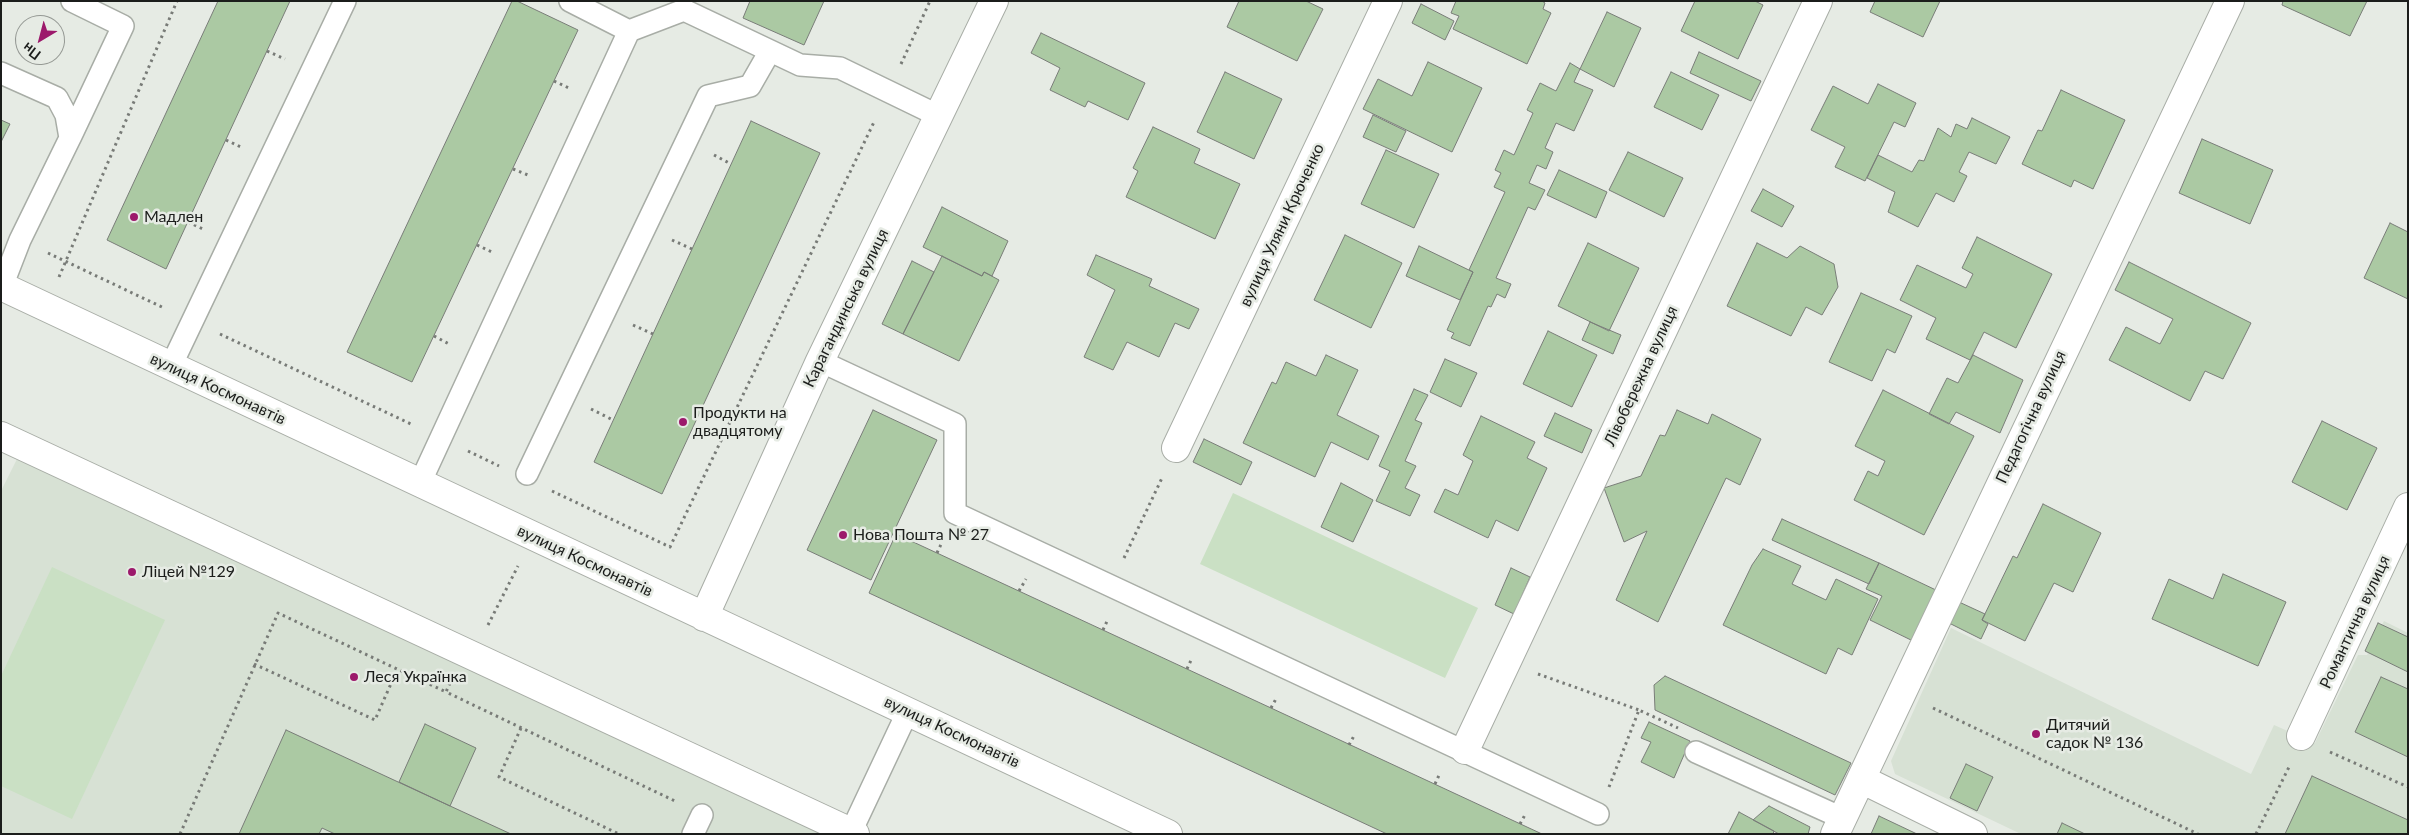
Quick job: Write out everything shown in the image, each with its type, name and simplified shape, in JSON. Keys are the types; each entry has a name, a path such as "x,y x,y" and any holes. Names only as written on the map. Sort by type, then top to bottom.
{"street":[{"name":"Карагандинська вулиця","path":"704,617 820,361 994,1"},
{"name":"вулиця Уляни Крюченко","path":"1176,448 1388,1"},
{"name":"Лівобережна вулиця","path":"1465,750 1818,1"},
{"name":"Педагогічна вулиця","path":"1838,826 1862,779 1900,694 2230,1"},
{"name":"вулиця Космонавтів","path":"2,288 1168,834"},
{"path":"1,436 852,833"},
{"name":"Романтична вулиця","path":"2302,736 2408,507"},
{"path":"1862,779 1973,834"}],"lane":[{"path":"2,288 20,240 123,26 72,1"},
{"path":"170,366 345,1"},
{"path":"570,1 629,31"},
{"path":"420,483 629,31 686,6 800,65 840,68 939,116"},
{"path":"528,474 708,96 750,86 770,51"},
{"path":"1,73 57,98 66,115 70,138"},
{"path":"820,361 955,424 955,513 1465,750 1598,814"},
{"path":"852,833 908,711"},
{"path":"1696,752 1838,826"},
{"path":"694,834 702,814"}],"path":[{"path":"46,308 177,1"},
{"path":"546,488 670,546 889,91 930,1"},
{"path":"20,240 502,467"},
{"path":"1111,586 1176,448"},
{"path":"446,692 459,663 473,655 533,536"},
{"path":"180,834 278,613 702,814"},
{"path":"1506,663 1639,710 1692,735 1696,752"},
{"path":"254,664 374,720 397,670"},
{"path":"1900,694 2198,834"},
{"path":"1598,814 1639,710"},
{"path":"521,728 499,777 619,834"},
{"path":"2329,752 2408,787"},
{"path":"2256,834 2290,765"}],"shaded area":[{"name":"Ліцей №129","path":"18,457 823,834 1,834 1,491"},
{"name":"Дитячий садок № 136","path":"2384,621 2408,633 2408,834 2021,834 1895,774 1891,761 1951,628 2251,774 2274,725 2315,743 2358,655 2367,655"}],"green space":[{"path":"1233,493 1478,608 1445,678 1200,564"},
{"path":"52,567 165,620 72,819 1,786 1,676"}],"building":[{"path":"218,1 290,1 166,269 107,240"},
{"path":"512,1 517,1 578,30 412,382 347,352"},
{"path":"750,1 824,1 804,45 743,18"},
{"path":"1239,1 1306,1 1323,9 1297,61 1227,27"},
{"path":"1456,1 1542,1 1545,3 1543,9 1551,13 1527,64 1453,29 1459,16 1451,13"},
{"path":"1695,1 1755,1 1763,5 1738,59 1681,31"},
{"path":"1875,1 1940,1 1923,37 1870,12"},
{"path":"2283,1 2367,1 2350,36 2282,5"},
{"path":"1421,4 1454,21 1445,40 1412,23"},
{"path":"1607,12 1641,28 1614,87 1580,69"},
{"path":"1041,33 1145,83 1128,120 1088,101 1085,107 1050,90 1060,68 1031,53"},
{"path":"1699,52 1761,81 1751,101 1690,73"},
{"path":"1428,62 1482,88 1452,152 1363,109 1378,79 1412,96"},
{"path":"1570,63 1580,69 1574,82 1593,90 1574,131 1556,123 1545,148 1553,152 1546,169 1537,165 1529,183 1545,190 1535,210 1528,207 1496,278 1511,284 1505,298 1497,294 1491,307 1488,306 1470,346 1451,338 1454,333 1447,330 1473,272 1469,270 1505,192 1494,187 1501,173 1495,170 1504,150 1514,155 1533,113 1527,110 1540,83 1556,91"},
{"path":"1225,72 1282,99 1254,159 1197,132"},
{"path":"1671,72 1719,95 1702,130 1654,107"},
{"path":"1878,84 1916,103 1905,127 1894,122 1865,181 1835,167 1845,147 1811,130 1833,86 1868,104"},
{"path":"2061,90 2125,120 2093,189 2074,180 2071,187 2022,164 2038,130 2042,131"},
{"path":"1373,115 1406,131 1396,152 1363,137"},
{"path":"1972,118 2010,137 1996,164 1969,152 1959,172 1967,176 1954,202 1936,193 1918,227 1888,212 1895,192 1867,178 1878,155 1912,172 1919,160 1924,161 1938,128 1951,137 1956,124 1967,129"},
{"path":"1,120 10,124 1,142"},
{"path":"751,121 820,153 662,494 594,462"},
{"path":"1153,127 1200,149 1194,163 1240,184 1215,239 1126,197 1138,171 1133,168"},
{"path":"2202,139 2273,170 2250,224 2179,193"},
{"path":"1386,150 1439,174 1414,228 1361,204"},
{"path":"1628,152 1683,178 1664,217 1609,190"},
{"path":"1559,170 1607,192 1596,218 1547,195"},
{"path":"1763,189 1794,206 1782,227 1751,211"},
{"path":"942,207 1008,241 992,276 984,272 982,276 923,247"},
{"path":"2390,223 2408,232 2408,299 2364,278"},
{"path":"1345,235 1402,263 1371,328 1314,300"},
{"path":"1977,237 2052,274 2016,348 1984,332 1970,360 1926,339 1936,318 1900,300 1917,265 1966,288 1973,274 1962,268"},
{"path":"1588,243 1639,268 1609,331 1558,306"},
{"path":"1757,243 1787,258 1800,246 1834,264 1838,287 1822,315 1806,307 1791,336 1727,306"},
{"path":"1419,246 1473,272 1460,300 1406,276"},
{"path":"1096,255 1152,279 1149,286 1199,309 1189,329 1175,323 1159,357 1127,342 1113,370 1084,357 1115,290 1087,275"},
{"path":"942,256 982,276 984,272 999,280 959,361 903,334"},
{"path":"912,261 934,272 903,334 882,324"},
{"path":"2129,262 2251,323 2223,379 2205,371 2190,401 2109,360 2126,327 2160,344 2173,319 2115,290"},
{"path":"1861,293 1912,316 1895,353 1887,349 1872,381 1829,362"},
{"path":"1590,322 1621,335 1613,354 1582,340"},
{"path":"1548,331 1597,355 1572,407 1523,384"},
{"path":"1326,355 1358,370 1337,415 1379,436 1368,460 1331,442 1315,477 1243,443 1272,382 1276,384 1286,362 1316,376"},
{"path":"1973,355 2023,380 2000,433 1956,412 1949,424 1929,414 1947,378 1958,383"},
{"path":"1445,359 1477,373 1461,407 1430,392"},
{"path":"1414,389 1428,395 1415,420 1422,423 1405,461 1416,466 1405,488 1420,495 1410,516 1376,501 1390,471 1379,466"},
{"path":"1883,390 1974,436 1924,535 1854,500 1868,471 1878,476 1885,461 1855,446"},
{"path":"873,410 937,440 871,580 807,550"},
{"path":"1677,410 1708,424 1712,414 1761,439 1740,485 1726,478 1658,622 1616,600 1647,531 1624,542 1604,488 1641,476 1660,435 1665,436"},
{"path":"1555,413 1592,430 1582,453 1544,436"},
{"path":"1481,416 1535,442 1527,458 1547,468 1518,531 1496,520 1488,538 1434,512 1445,489 1458,495 1473,461 1463,455"},
{"path":"2322,421 2377,448 2347,510 2292,482"},
{"path":"1204,439 1252,462 1241,485 1193,462"},
{"path":"1341,483 1373,500 1353,542 1321,527"},
{"path":"2043,504 2101,533 2073,592 2054,583 2025,641 1982,620 2013,556 2017,558"},
{"path":"1782,519 1879,563 1869,584 1772,540"},
{"path":"896,534 1542,834 1387,834 869,593"},
{"path":"1763,549 1801,566 1792,584 1826,600 1836,579 1878,599 1852,655 1838,648 1826,674 1723,625 1752,565"},
{"path":"1879,563 1938,591 1913,641 1870,620 1882,596 1866,589"},
{"path":"1511,568 1530,577 1514,614 1495,605"},
{"path":"2223,574 2286,602 2258,666 2152,619 2169,579 2213,599"},
{"path":"1959,602 1985,614 1982,620 1988,624 1981,639 1949,623"},
{"path":"2378,623 2408,637 2408,672 2365,651"},
{"path":"1665,676 1851,763 1835,795 1655,710 1654,685"},
{"path":"2381,677 2408,689 2408,757 2355,732"},
{"path":"1649,722 1690,741 1674,778 1641,762 1651,742 1641,738"},
{"path":"425,724 476,748 450,806 399,782"},
{"path":"286,730 511,834 335,834 322,828 319,834 239,834"},
{"path":"1966,764 1993,777 1977,811 1950,798"},
{"path":"2312,776 2408,820 2408,834 2285,834"},
{"path":"1769,806 1810,827 1808,834 1779,834 1753,820"},
{"path":"1739,812 1774,831 1773,834 1728,834"},
{"path":"1879,816 1917,834 1871,834"},
{"path":"2062,823 2085,834 2057,834"}],"place":[{"name":"Мадлен","path":"134,217"},
{"name":"Продукти на двадцятому","path":"683,422"},
{"name":"Нова Пошта № 27","path":"843,535"},
{"name":"Ліцей №129","path":"132,572"},
{"name":"Леся Українка","path":"354,677"},
{"name":"Дитячий садок № 136","path":"2036,734"}]}
